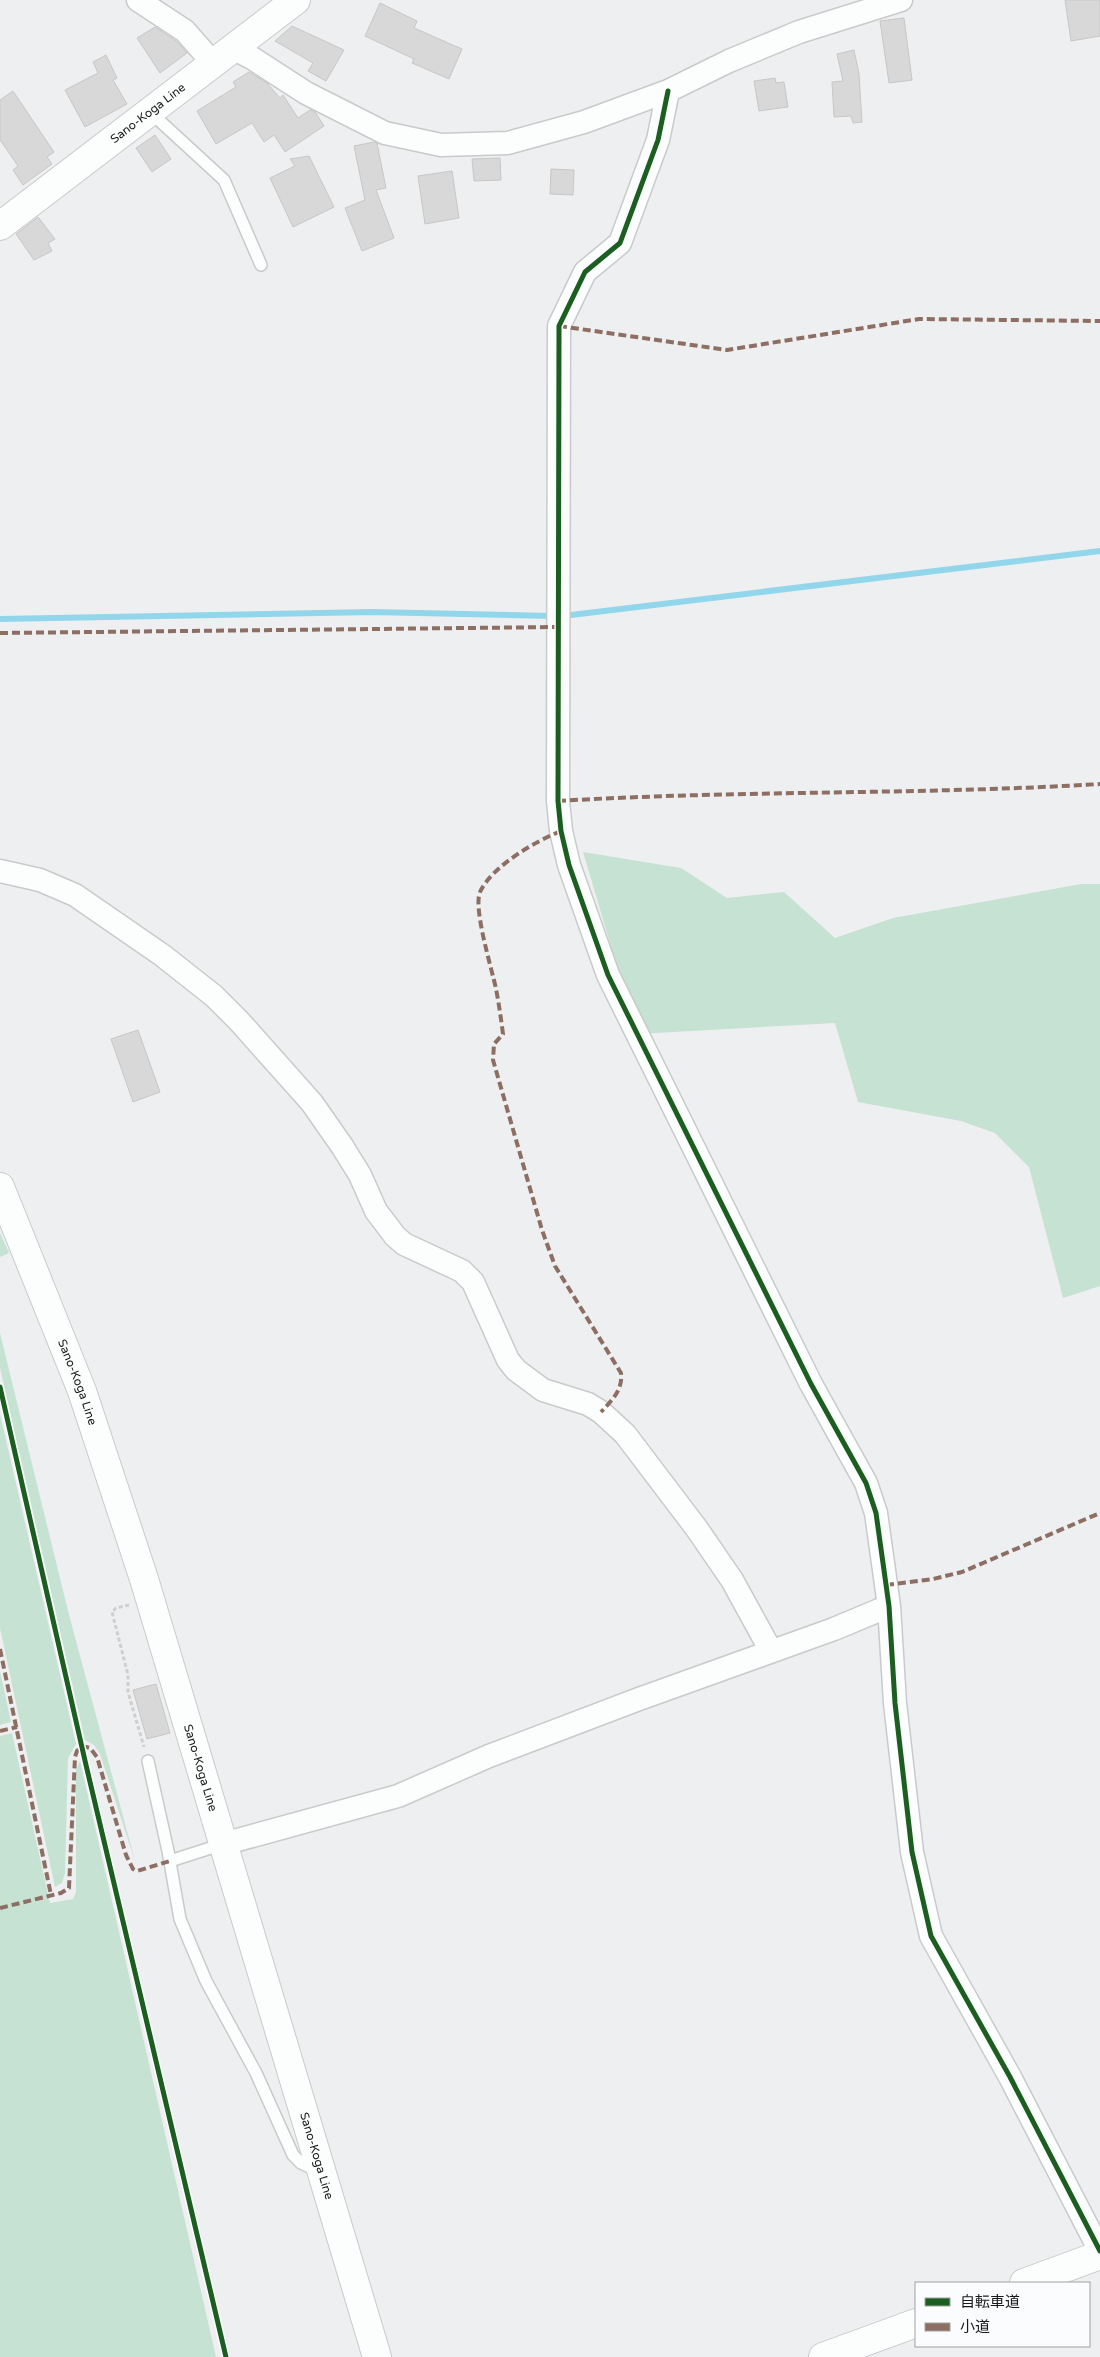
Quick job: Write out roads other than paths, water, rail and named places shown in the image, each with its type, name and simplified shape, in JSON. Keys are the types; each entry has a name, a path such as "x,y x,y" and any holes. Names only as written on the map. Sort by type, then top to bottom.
{"main road":[{"name":"Sano-Koga Line","path":"0,226 296,0"},
{"name":"Sano-Koga Line","path":"0,1187 82,1391 144,1579 377,2357"},
{"path":"1027,2282 1100,2255"},
{"path":"823,2357 915,2323"}],"street":[{"path":"138,0 222,55 252,58 306,93 385,133 441,145 508,142 584,122 668,91 799,32 901,0"},
{"path":"668,91 658,140 620,243 585,272 558,326 558,801 561,831 569,865 608,975 802,1368 866,1483 876,1513 889,1606 895,1703 912,1852 931,1936 1014,2086 1100,2251"},
{"path":"0,871 56,886 94,907 185,972 240,1021 312,1103 360,1175 376,1211 395,1236 404,1244 462,1271 474,1282 508,1360 516,1370 543,1390 588,1404 601,1412 625,1434 722,1565 772,1651"},
{"path":"223,1844 398,1796 497,1753 639,1699 834,1629 889,1606"}],"lane":[{"path":"150,111 224,180 261,265"},
{"path":"148,1761 170,1861 180,1919 206,1981 256,2073 293,2154 301,2163 322,2173"},
{"path":"170,1861 223,1844"}],"waterway":[{"path":"571,615 1100,551"},
{"path":"0,619 372,612 551,616"}]}
